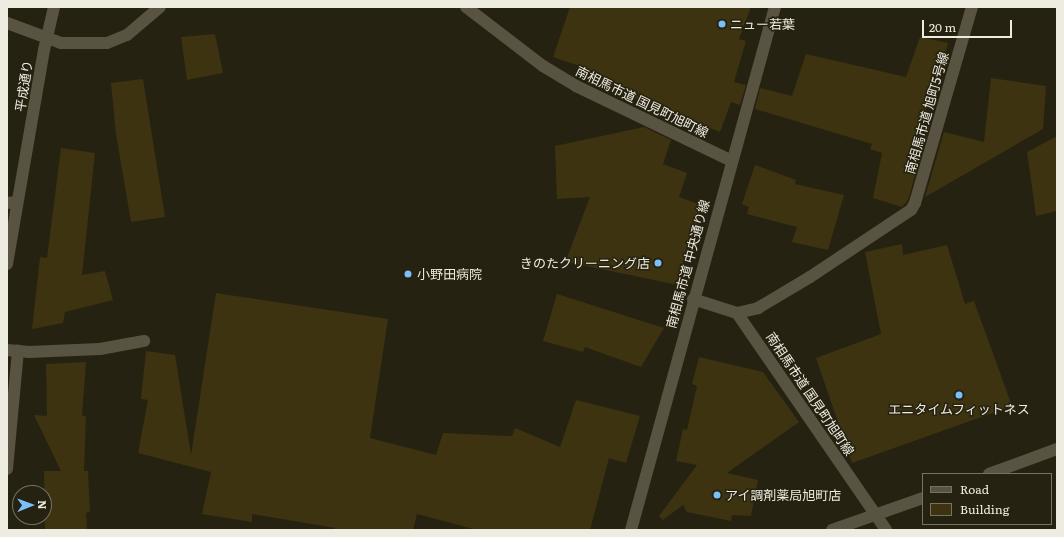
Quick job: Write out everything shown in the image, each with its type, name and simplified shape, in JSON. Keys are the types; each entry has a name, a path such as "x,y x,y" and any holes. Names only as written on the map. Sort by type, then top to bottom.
{"street":[{"name":"平成通り","path":"7,264 12,202 54,7"},
{"path":"7,23 46,39 76,44 118,41 160,7"},
{"name":"南相馬市道 国見町旭町線","path":"466,7 543,66 576,86 732,161"},
{"name":"南相馬市道 中央通り線","path":"632,530 693,299 775,7"},
{"name":"南相馬市道 旭町5号線","path":"737,313 758,308 810,277 905,216 915,203 972,7"},
{"path":"693,299 737,313"},
{"name":"南相馬市道 国見町旭町線","path":"737,313 886,530"},
{"path":"7,469 12,351 100,349 144,341"},
{"path":"991,473 1057,449"},
{"path":"832,530 922,498"}],"building":[{"path":"570,7 751,7 739,39 746,41 734,82 746,85 740,105 731,102 720,132 596,83 600,73 553,57"},
{"path":"215,34 223,73 187,80 181,37"},
{"path":"920,37 948,43 939,81 919,125 929,128 908,200 902,207 873,198 882,153 870,149 872,144 755,109 760,88 792,96 806,54 906,77"},
{"path":"991,78 1046,86 1043,129 925,197 944,132 984,142"},
{"path":"143,79 165,217 131,222 116,134 111,83"},
{"path":"644,127 671,140 663,164 687,173 679,197 703,206 692,250 687,248 678,285 567,262 568,255 590,197 557,199 555,146"},
{"path":"1057,136 1057,211 1036,216 1027,152"},
{"path":"61,148 95,153 82,275 105,271 113,300 65,312 63,323 32,329 40,257 47,258"},
{"path":"755,165 796,180 795,184 844,195 828,250 792,242 797,227 747,214 749,207 742,204"},
{"path":"902,244 903,255 947,245 965,304 974,301 1012,406 852,463 816,358 881,334 865,252"},
{"path":"216,293 388,319 370,438 436,455 443,433 512,436 515,428 560,447 576,400 640,416 626,463 609,458 590,530 477,530 417,514 413,530 334,530 335,528 252,514 252,522 202,514 211,472 138,453 148,400 141,399 146,351 175,355 191,455"},
{"path":"557,294 664,328 641,367 585,347 583,352 543,341"},
{"path":"699,357 763,372 799,422 727,473 758,480 751,516 732,515 731,521 687,512 683,505 663,520 659,516 697,465 676,461 683,429 687,430 697,386 692,384"},
{"path":"86,362 82,416 86,416 84,471 88,471 90,512 86,513 87,530 45,530 45,525 52,525 52,485 44,485 44,471 61,471 34,415 47,416 46,364"}],"place":[{"name":"ニュー若葉","path":"722,24"},
{"name":"きのたクリーニング店","path":"658,263"},
{"name":"小野田病院","path":"408,274"},
{"name":"エニタイムフィットネス","path":"959,395"},
{"name":"アイ調剤薬局旭町店","path":"717,495"}]}
